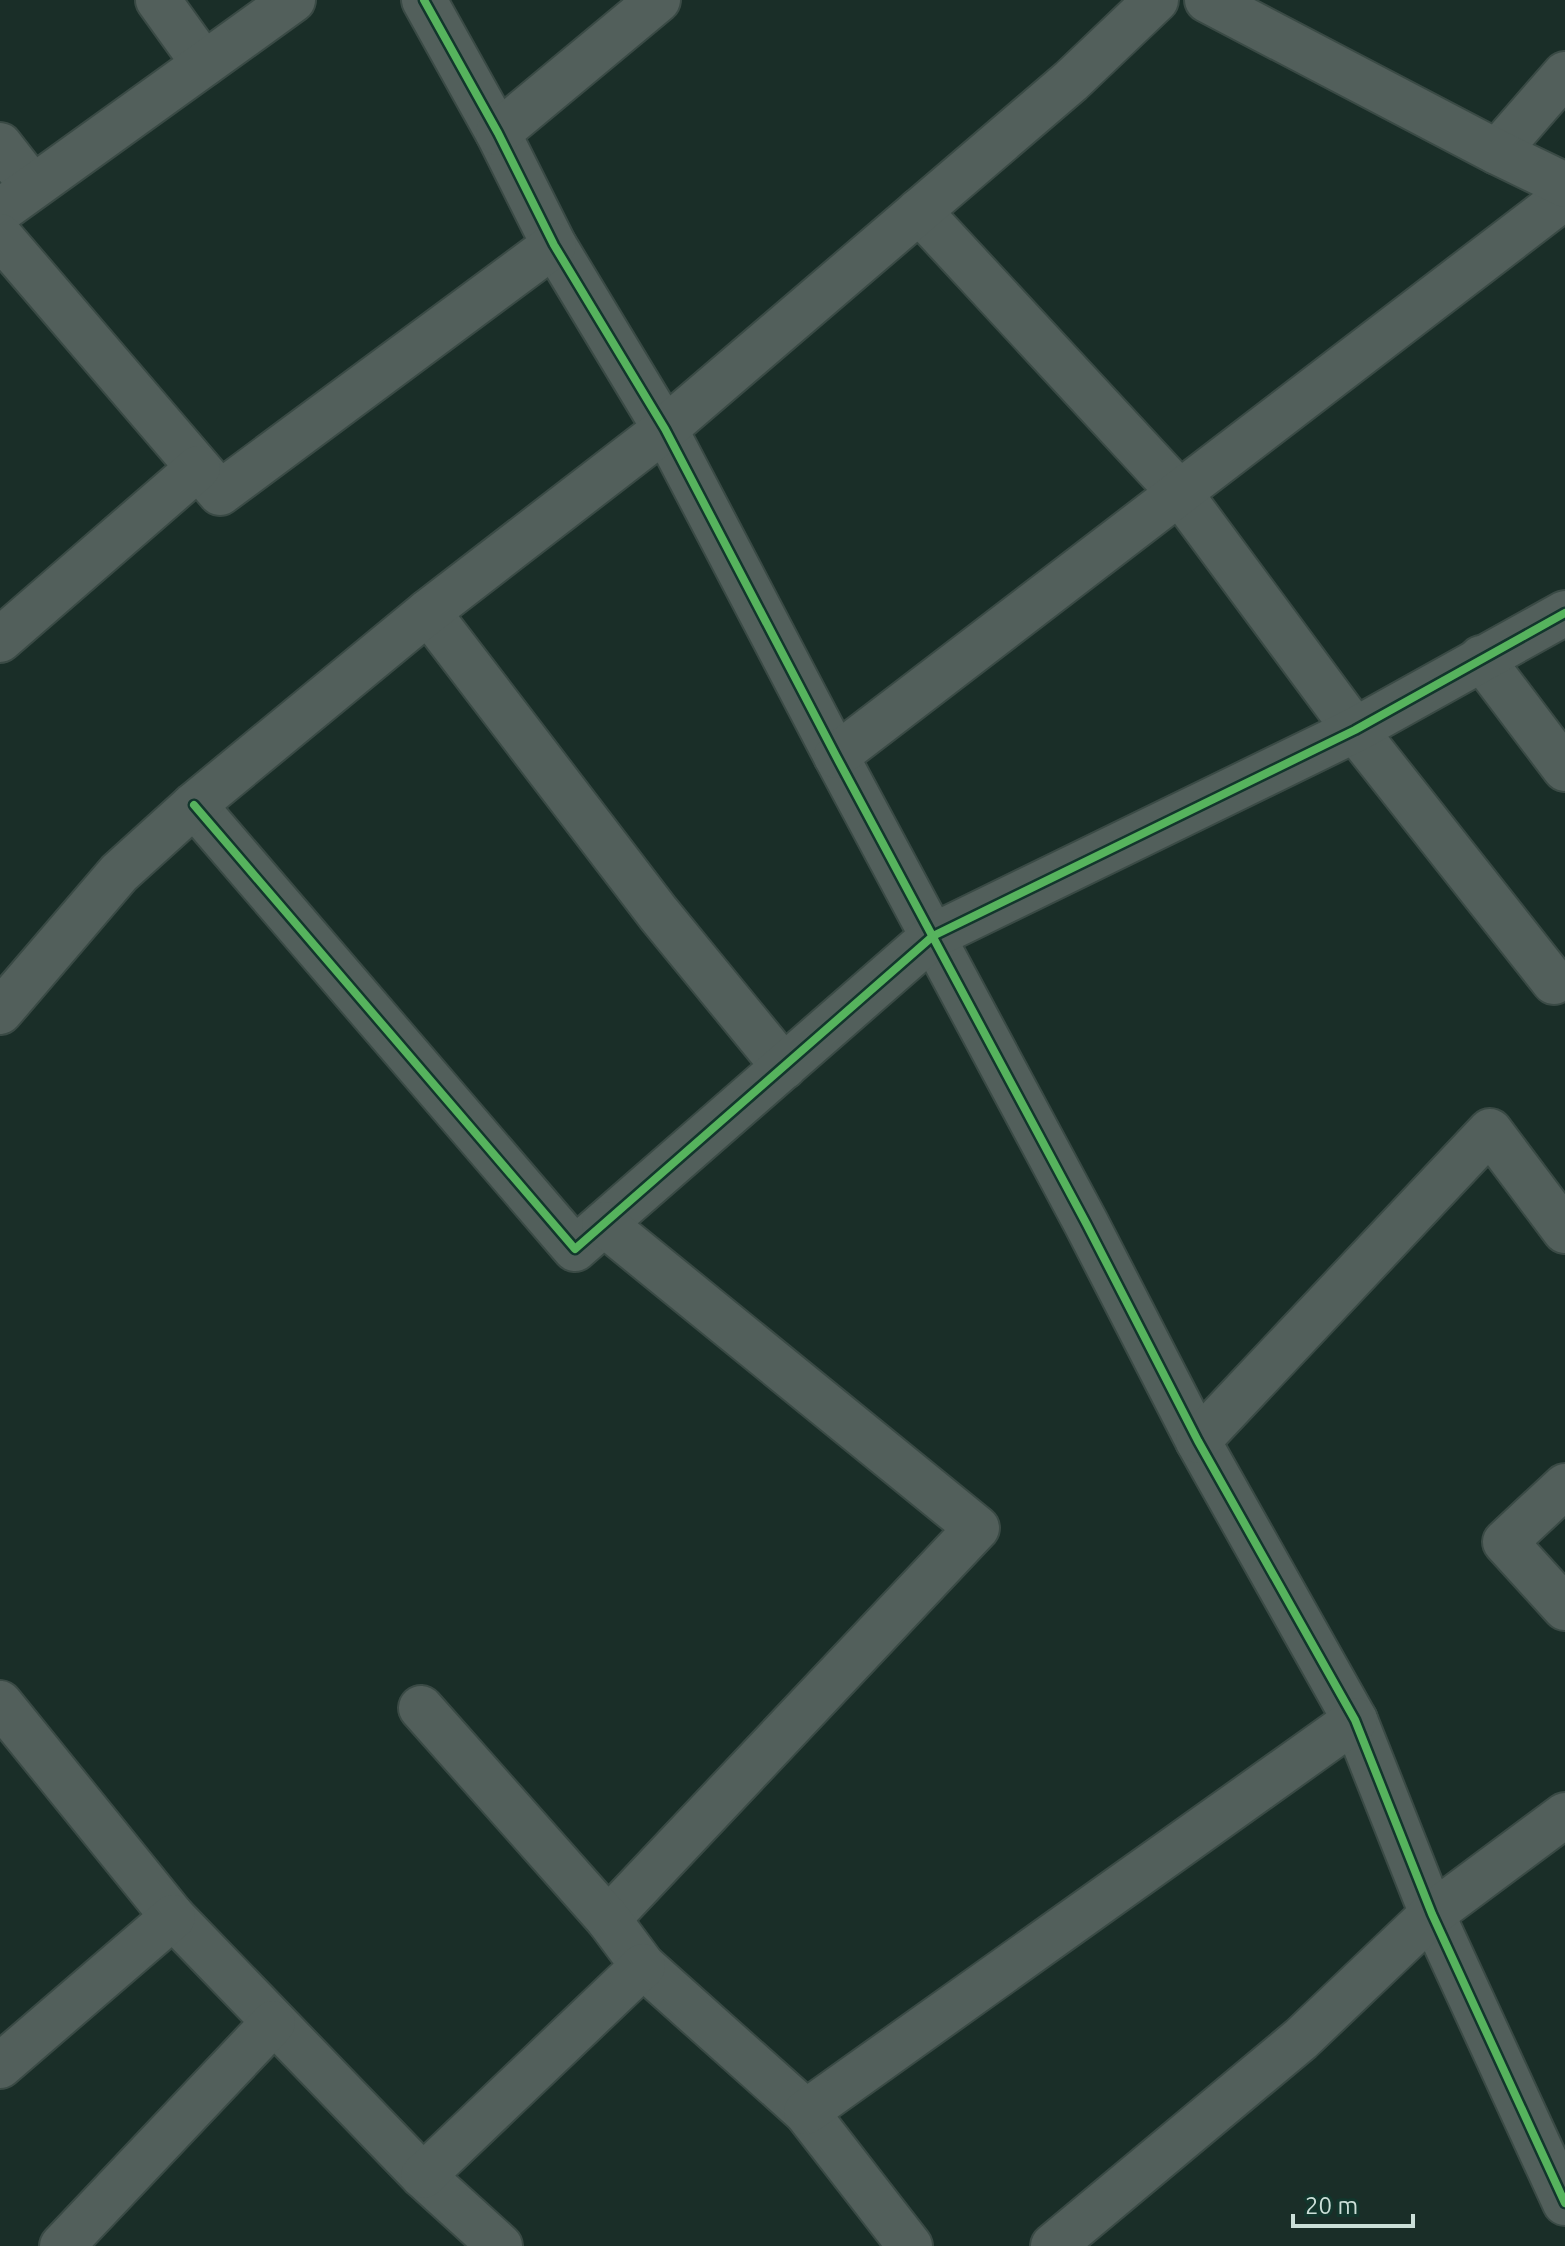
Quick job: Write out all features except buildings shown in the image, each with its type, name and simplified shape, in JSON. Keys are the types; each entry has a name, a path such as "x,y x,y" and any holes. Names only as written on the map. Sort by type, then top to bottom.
{"street":[{"path":"158,0 204,64"},
{"path":"0,145 16,199 293,0"},
{"path":"424,0 498,133 554,245 665,429 1086,1223 1198,1441 1355,1720 1432,1914 1565,2203"},
{"path":"498,133 658,0"},
{"path":"0,1012 119,873 194,805 428,612 665,429 1071,81 1156,0"},
{"path":"1207,0 1565,185"},
{"path":"1497,152 1565,74"},
{"path":"836,756 1565,197"},
{"path":"919,211 1179,492 1355,730 1554,982"},
{"path":"0,236 220,493 554,245"},
{"path":"0,640 198,468"},
{"path":"428,612 658,913 784,1067"},
{"path":"194,805 575,1249 933,936 1355,730 1565,613"},
{"path":"1481,658 1565,769"},
{"path":"1198,1441 1490,1131 1565,1231"},
{"path":"604,1224 977,1528 608,1919"},
{"path":"1565,1486 1505,1542 1565,1608"},
{"path":"0,1703 173,1917 423,2176 479,2239"},
{"path":"421,1708 608,1919 643,1966 806,2112 910,2246"},
{"path":"806,2112 1355,1720"},
{"path":"1053,2246 1301,2039 1432,1914 1565,1815"},
{"path":"0,2066 173,1917"},
{"path":"423,2176 643,1966"},
{"path":"62,2246 273,2023"}],"cycle path":[{"path":"424,0 498,133 554,245 665,429 1086,1223 1198,1441 1355,1720 1432,1914 1565,2203"},
{"path":"194,805 575,1249 933,936 1355,730 1565,613"}]}
